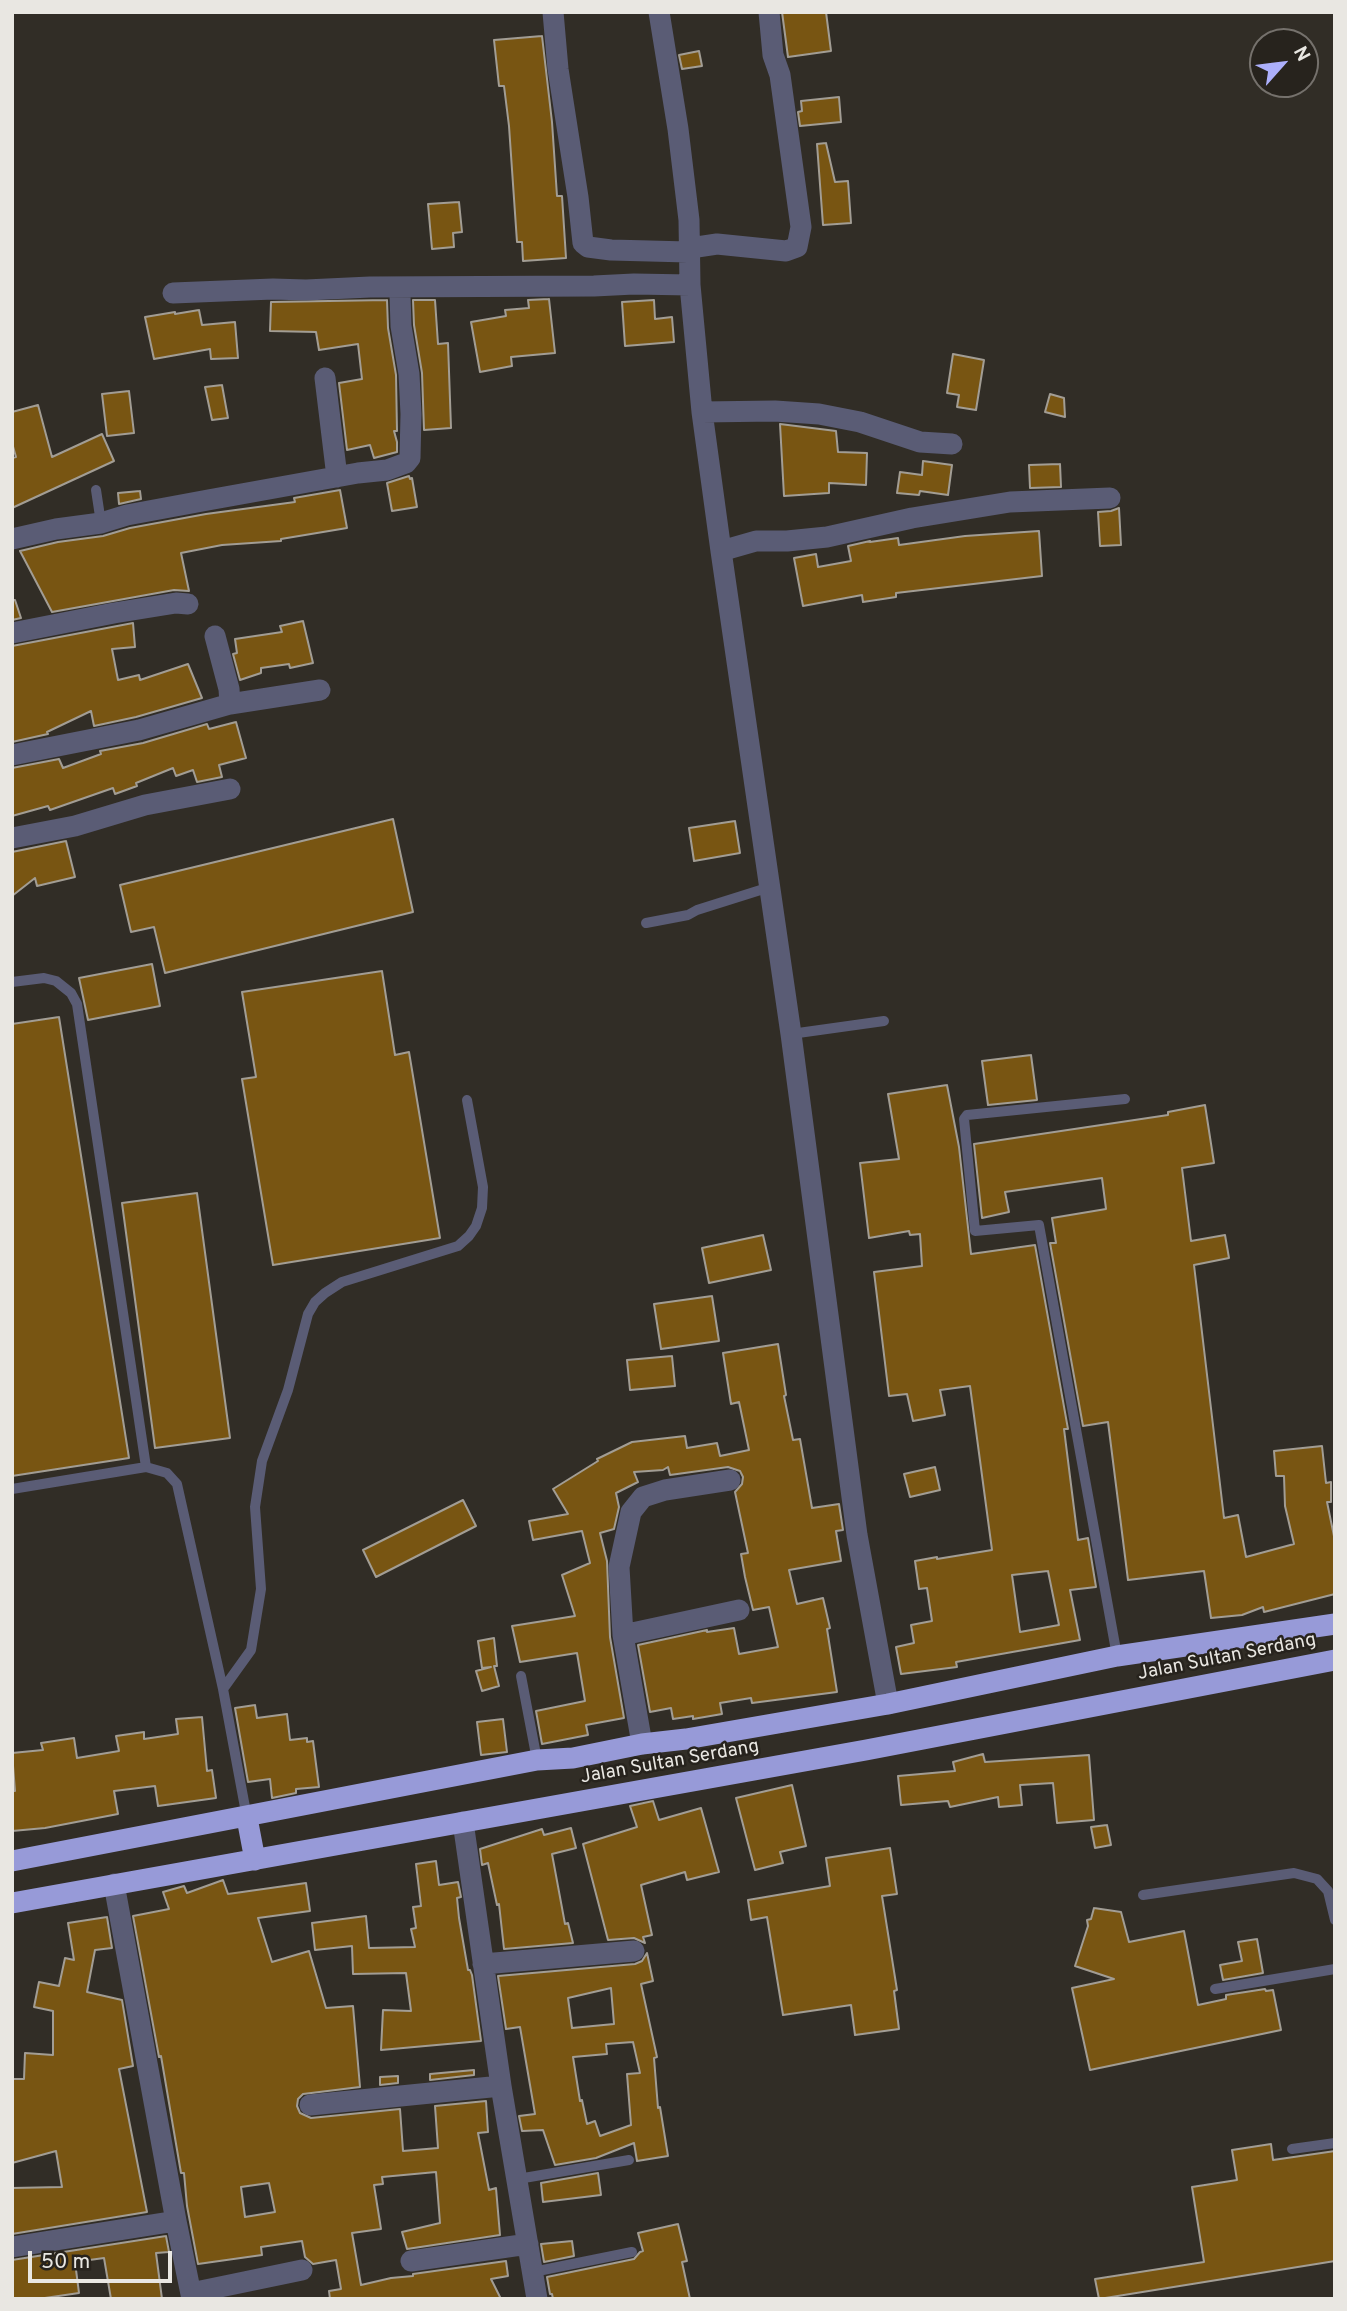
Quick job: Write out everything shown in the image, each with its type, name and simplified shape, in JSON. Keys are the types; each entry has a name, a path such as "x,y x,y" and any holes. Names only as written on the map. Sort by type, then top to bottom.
{"highway":[{"name":"Jalan Sultan Serdang","path":"12,1861 247,1818 537,1760 573,1758 642,1744 686,1739 888,1704 1116,1656 1335,1624"},
{"name":"Jalan Sultan Serdang","path":"12,1903 853,1753 1335,1660"},
{"path":"247,1818 255,1860"}],"street":[{"path":"553,12 558,69 578,197 581,239 588,247 688,251 717,244 786,251 797,247 801,227 769,12"},
{"path":"659,12 678,129 689,220 690,285 702,412 791,1034 855,1522 888,1704"},
{"path":"173,293 370,287 690,285"},
{"path":"12,539 56,528 101,523 127,515 387,470 409,460 411,414 409,374 401,326 401,288"},
{"path":"325,378 337,477"},
{"path":"702,412 775,411 818,414 860,422 920,442 952,444"},
{"path":"721,551 756,541 827,537 912,518 1010,502 1110,498"},
{"path":"12,633 114,613 176,603 188,604"},
{"path":"215,636 229,689 230,704"},
{"path":"12,755 139,730 230,704 320,690"},
{"path":"12,838 75,826 145,805 230,789"},
{"path":"642,1744 623,1635 619,1567 631,1512 638,1501 665,1490 730,1480"},
{"path":"623,1635 739,1611"},
{"path":"463,1822 501,2087 537,2299"},
{"path":"114,1884 192,2296 302,2270"},
{"path":"483,1964 634,1951"},
{"path":"310,2105 501,2087"},
{"path":"12,2247 176,2221"},
{"path":"411,2262 528,2244"}],"lane":[{"path":"96,489 101,523"},
{"path":"646,923 688,915 770,887"},
{"path":"12,982 44,978 56,981 71,993 77,1004 146,1467"},
{"path":"791,1034 884,1021"},
{"path":"1116,1656 1039,1225 975,1231 964,1119 967,1115 1125,1099"},
{"path":"223,1689 251,1650 261,1589 255,1507 262,1461 288,1390 308,1314 315,1302 342,1282 458,1245 469,1236 476,1226 482,1208 483,1186 467,1100"},
{"path":"12,1489 146,1467 167,1473 177,1484 223,1689 247,1818"},
{"path":"521,1676 537,1760"},
{"path":"1143,1895 1294,1873 1317,1879 1331,1891 1335,1920"},
{"path":"1215,1989 1335,1969"},
{"path":"1292,2150 1335,2143"},
{"path":"518,2179 629,2160"},
{"path":"533,2272 632,2252"}],"building":[{"path":"782,12 826,12 831,51 788,57"},
{"path":"542,36 557,196 562,196 566,258 523,261 522,242 517,242 504,86 499,86 494,40"},
{"path":"699,51 702,66 682,69 679,55"},
{"path":"839,97 841,122 800,126 798,112 802,111 801,101"},
{"path":"826,143 835,182 848,181 851,223 823,225 817,144"},
{"path":"459,202 462,232 453,233 454,247 432,249 428,204"},
{"path":"549,299 555,353 511,357 512,366 480,372 471,322 506,316 505,310 529,308 528,300"},
{"path":"387,300 388,328 396,375 397,431 394,431 397,452 374,458 370,445 347,450 339,383 362,379 358,344 319,350 316,332 270,331 271,302"},
{"path":"413,300 435,300 438,344 448,343 451,428 424,430 422,373"},
{"path":"654,300 655,319 672,317 674,342 625,346 622,302"},
{"path":"199,310 202,325 235,322 238,358 211,359 210,349 154,359 145,317"},
{"path":"953,354 984,360 976,410 957,407 959,395 947,393"},
{"path":"222,385 228,418 212,420 205,387"},
{"path":"129,391 134,433 107,436 102,394"},
{"path":"1050,394 1064,398 1065,417 1045,412"},
{"path":"38,405 52,457 102,434 114,461 12,508 12,458 16,457 12,443 12,412"},
{"path":"780,424 836,431 838,452 867,453 866,485 829,483 829,493 784,496"},
{"path":"923,461 952,465 948,495 920,491 919,495 897,493 900,472 922,475"},
{"path":"1060,464 1061,487 1030,488 1029,465"},
{"path":"409,476 412,478 417,507 392,511 387,483"},
{"path":"340,490 347,528 281,541 222,545 181,553 189,591 174,590 52,612 20,551 206,514 295,502 294,498"},
{"path":"140,491 141,499 119,504 118,493"},
{"path":"1119,508 1121,545 1100,546 1098,512"},
{"path":"1039,531 1042,576 896,593 896,597 863,602 862,595 803,606 794,558 816,554 818,567 851,561 848,546 870,541 898,538 899,545 965,536"},
{"path":"12,600 15,600 21,618 12,620"},
{"path":"303,621 313,663 290,668 289,664 261,668 261,673 240,680 233,654 237,653 235,639 282,632 280,626"},
{"path":"133,623 135,647 112,649 118,680 139,675 140,680 188,664 202,698 94,726 91,711 47,732 48,734 12,742 12,646"},
{"path":"236,722 246,758 219,765 222,777 197,782 193,770 176,776 173,768 115,794 113,788 50,810 48,806 12,816 12,768 59,759 63,768 101,754 100,751 143,743 207,724 209,729"},
{"path":"393,819 413,912 165,973 154,927 131,932 120,885"},
{"path":"735,821 740,853 694,861 689,828"},
{"path":"66,841 75,877 37,886 35,878 12,896 12,852"},
{"path":"152,964 160,1006 88,1020 79,978"},
{"path":"382,971 395,1055 409,1052 440,1238 273,1265 242,1079 256,1077 242,992"},
{"path":"59,1017 129,1458 12,1476 12,1024"},
{"path":"1031,1055 1037,1100 988,1105 982,1061"},
{"path":"947,1085 959,1147 971,1254 1035,1245 1068,1429 1064,1429 1078,1540 1088,1538 1096,1587 1070,1590 1080,1640 956,1662 957,1667 901,1674 896,1647 914,1643 911,1625 932,1621 927,1588 919,1589 915,1561 992,1550 970,1386 940,1390 945,1415 913,1421 907,1394 889,1396 874,1272 922,1266 920,1234 910,1235 909,1231 869,1238 860,1163 899,1159 888,1094","holes":["1048,1571 1059,1625 1020,1632 1012,1575"]},
{"path":"1205,1105 1214,1163 1182,1168 1191,1241 1225,1235 1229,1258 1194,1265 1224,1518 1238,1515 1246,1557 1294,1544 1285,1506 1284,1476 1276,1476 1274,1451 1322,1446 1326,1483 1331,1482 1331,1502 1327,1502 1335,1541 1335,1594 1264,1612 1263,1607 1242,1615 1211,1618 1204,1571 1128,1580 1108,1422 1083,1426 1050,1243 1056,1243 1052,1218 1106,1209 1102,1178 1005,1192 1009,1212 982,1218 974,1144 1168,1115 1168,1112"},
{"path":"197,1193 230,1438 155,1448 122,1203"},
{"path":"763,1235 771,1270 709,1283 702,1248"},
{"path":"712,1296 719,1341 661,1349 654,1304"},
{"path":"778,1344 793,1440 800,1439 812,1508 839,1504 843,1530 836,1531 841,1561 789,1570 797,1604 823,1598 830,1628 827,1629 837,1692 752,1703 751,1698 720,1703 722,1714 693,1719 693,1716 673,1719 671,1708 650,1712 638,1645 707,1630 734,1628 739,1654 778,1647 769,1607 753,1610 745,1577 741,1554 748,1553 735,1492 742,1484 740,1471 728,1467 670,1475 668,1467 663,1470 634,1472 638,1482 616,1493 619,1507 614,1529 600,1533 607,1561 610,1637 624,1718 586,1725 588,1735 542,1744 536,1711 585,1701 577,1653 520,1662 512,1626 575,1616 562,1575 590,1563 582,1531 533,1540 529,1521 568,1514 553,1489 598,1461 597,1459 632,1442 685,1436 687,1448 717,1443 720,1456 749,1450 739,1402 731,1404 723,1353"},
{"path":"672,1356 675,1386 630,1390 627,1360"},
{"path":"935,1467 940,1490 910,1497 904,1474"},
{"path":"463,1500 476,1526 376,1577 363,1550"},
{"path":"494,1638 497,1666 494,1666 499,1686 482,1691 476,1671 491,1667 482,1668 478,1641"},
{"path":"255,1705 257,1718 287,1714 290,1740 307,1738 307,1742 313,1741 319,1787 296,1789 296,1793 272,1798 270,1779 248,1782 235,1708"},
{"path":"202,1717 207,1771 212,1770 216,1798 158,1806 155,1786 114,1791 118,1814 45,1828 12,1831 12,1791 15,1791 12,1753 43,1750 41,1743 74,1738 77,1758 119,1751 116,1736 144,1732 144,1739 178,1734 176,1719"},
{"path":"503,1719 507,1752 481,1755 477,1722"},
{"path":"983,1754 985,1762 1089,1755 1094,1820 1057,1823 1053,1783 1020,1785 1022,1805 999,1807 998,1797 950,1807 948,1801 901,1805 898,1776 955,1771 953,1762"},
{"path":"792,1785 806,1846 780,1852 783,1863 755,1870 736,1798"},
{"path":"653,1801 659,1820 701,1808 719,1872 687,1880 685,1872 641,1885 652,1935 643,1937 645,1943 634,1938 608,1940 583,1844 637,1827 630,1806"},
{"path":"1107,1825 1111,1845 1095,1848 1091,1827"},
{"path":"571,1828 576,1848 552,1854 565,1924 568,1923 573,1943 504,1949 499,1904 497,1905 488,1863 482,1865 480,1849 542,1829 544,1835"},
{"path":"890,1848 897,1894 882,1896 897,1990 894,1991 899,2029 855,2035 851,2005 783,2015 767,1917 751,1920 748,1900 830,1886 826,1858"},
{"path":"436,1861 439,1885 458,1882 461,1897 457,1898 459,1918 468,1970 472,1975 481,2041 381,2050 383,2010 411,2011 406,1973 353,1974 352,1946 315,1950 312,1923 366,1916 369,1948 415,1947 411,1929 416,1928 413,1907 421,1906 416,1864"},
{"path":"223,1880 228,1894 306,1883 310,1911 258,1918 272,1962 309,1951 326,2008 353,2006 360,2087 303,2094 298,2099 300,2113 311,2118 400,2109 403,2151 438,2148 435,2106 486,2101 488,2132 478,2133 489,2190 496,2188 500,2235 407,2249 402,2232 440,2223 436,2172 382,2177 383,2184 374,2185 381,2229 352,2233 361,2285 413,2274 506,2261 508,2276 491,2279 501,2299 330,2299 329,2291 341,2289 336,2260 313,2264 305,2257 302,2241 261,2247 262,2255 198,2264 184,2173 181,2173 133,1916 169,1909 163,1892 184,1886 187,1893","holes":["269,2183 275,2212 245,2217 241,2187"]},
{"path":"1094,1908 1121,1912 1129,1942 1184,1931 1198,2005 1226,1999 1226,1995 1273,1990 1281,2030 1090,2070 1072,1988 1114,1979 1075,1966 1088,1926 1087,1920 1091,1919"},
{"path":"107,1917 112,1948 95,1950 87,1992 122,2000 133,2066 119,2069 147,2212 12,2234 12,2188 62,2187 56,2151 12,2163 12,2079 24,2079 25,2053 53,2055 53,2011 34,2007 39,1982 59,1986 65,1958 74,1960 68,1923"},
{"path":"1257,1939 1263,1973 1223,1980 1220,1965 1242,1961 1238,1942"},
{"path":"647,1953 653,1981 641,1984 657,2057 654,2058 658,2108 660,2107 668,2156 637,2161 634,2143 596,2158 555,2165 543,2130 522,2131 519,2116 535,2114 520,2027 506,2029 498,1976 635,1964 642,1961","holes":["611,1988 614,2024 572,2028 568,1998","633,2042 640,2073 627,2074 631,2125 600,2136 595,2121 587,2124 582,2100 580,2101 573,2057 607,2054 606,2044"]},
{"path":"474,2070 474,2075 430,2080 430,2074"},
{"path":"398,2076 398,2083 380,2085 380,2077"},
{"path":"1271,2144 1273,2160 1335,2151 1335,2261 1099,2299 1095,2279 1204,2262 1192,2187 1237,2180 1232,2150"},
{"path":"598,2173 601,2195 543,2202 541,2183"},
{"path":"678,2224 687,2261 682,2262 690,2299 553,2299 550,2294 547,2277 634,2259 643,2251 638,2233"},
{"path":"166,2236 169,2252 156,2253 162,2299 111,2299 104,2258 75,2262 79,2293 38,2299 12,2299 12,2260"},
{"path":"572,2241 574,2256 544,2262 541,2244"}]}
